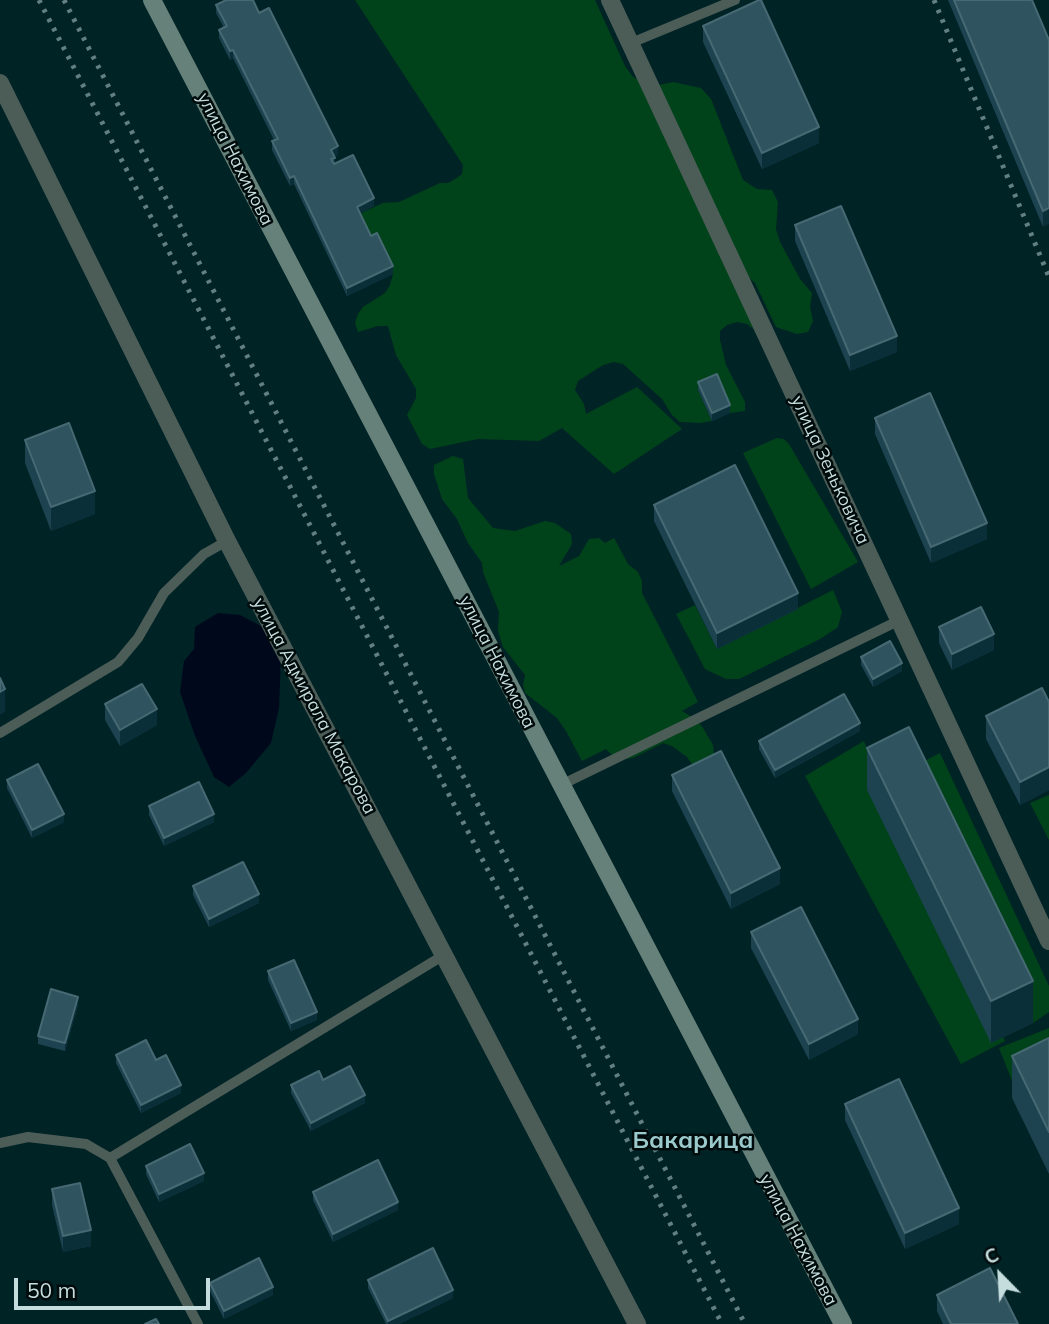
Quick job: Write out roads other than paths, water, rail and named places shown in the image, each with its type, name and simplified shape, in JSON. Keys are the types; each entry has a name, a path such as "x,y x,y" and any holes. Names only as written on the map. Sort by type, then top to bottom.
{"main road":[{"name":"улица Нахимова","path":"152,0 842,1324"}],"street":[{"name":"улица Зеньковича","path":"610,0 1049,941"},
{"name":"улица Адмирала Макарова","path":"0,83 227,541 637,1324"}],"lane":[{"path":"631,43 735,0"},
{"path":"0,733 118,662 138,638 164,593 204,554 227,541"},
{"path":"561,785 900,620"},
{"path":"110,1158 444,955"},
{"path":"0,1143 28,1137 86,1144 110,1158 198,1324"}],"water":[{"path":"218,613 240,615 261,626 281,657 279,708 271,743 246,773 229,787 214,777 195,736 180,692 184,661 194,649 195,627"}],"railway":[{"path":"39,0 722,1324"},
{"path":"64,0 745,1324"},
{"path":"934,0 1049,277"}],"district":[{"name":"Бакарица","path":"693,1141"}]}
